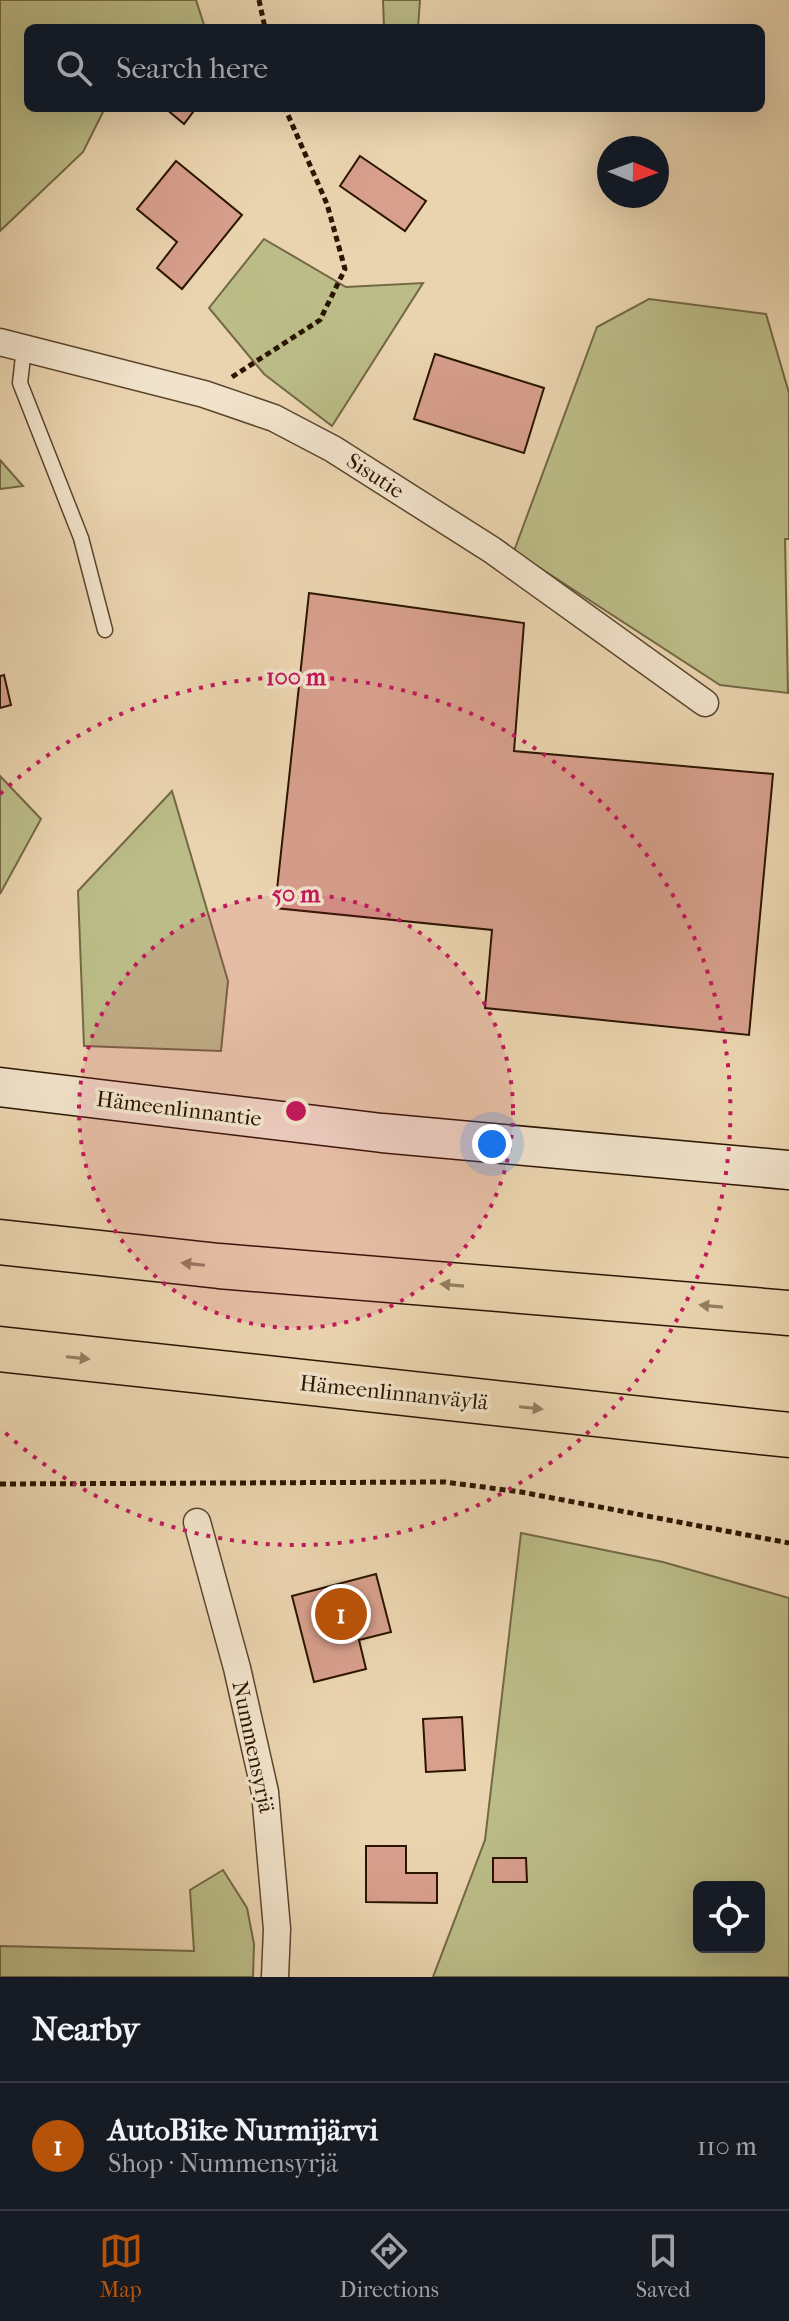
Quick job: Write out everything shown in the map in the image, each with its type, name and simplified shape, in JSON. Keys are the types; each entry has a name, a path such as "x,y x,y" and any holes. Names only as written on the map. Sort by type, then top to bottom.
{"highway":[{"path":"0,1242 219,1266 789,1313"},
{"name":"Hämeenlinnanväylä","path":"0,1349 789,1435"}],"main road":[{"name":"Hämeenlinnantie","path":"0,1087 382,1133 789,1170"}],"street":[{"name":"Sisutie","path":"12,345 204,394 274,418 333,449 492,550 705,703"},
{"name":"Nummensyrjä","path":"197,1522 237,1668 265,1792 277,1929 275,1977"}],"lane":[{"path":"12,345 20,383 81,538 105,630"}],"path":[{"path":"259,0 264,24"},
{"path":"204,394 320,320 345,269 327,204 287,112"},
{"path":"0,1484 445,1482 521,1492 789,1543"}],"green space":[{"path":"0,0 196,0 204,24 24,24 24,112 103,112 83,152 0,231"},
{"path":"383,0 420,0 418,24 384,24"},
{"path":"264,239 346,287 423,283 332,426 264,374 209,308"},
{"path":"649,299 766,314 789,393 789,539 785,539 788,693 720,685 514,551 597,327"},
{"path":"0,460 23,486 0,489"},
{"path":"0,776 41,819 0,894"},
{"path":"172,791 228,981 221,1051 84,1046 78,891"},
{"path":"521,1533 663,1562 789,1598 789,1977 433,1977 485,1840"},
{"path":"223,1870 247,1908 254,1944 253,1977 0,1977 0,1946 194,1951 190,1890"}],"building":[{"path":"170,112 193,112 184,124"},
{"path":"360,156 426,201 405,231 340,186"},
{"path":"176,161 242,215 182,289 157,268 177,242 137,209"},
{"path":"435,354 544,388 524,453 414,419"},
{"path":"309,593 524,623 514,751 773,774 749,1035 485,1008 492,930 275,908"},
{"path":"4,675 11,705 0,708 0,676"},
{"path":"376,1574 391,1632 359,1640 366,1669 314,1682 292,1596"},
{"path":"462,1717 465,1770 426,1772 423,1719"},
{"path":"366,1846 406,1846 406,1873 437,1873 437,1903 366,1902"},
{"path":"493,1858 526,1858 527,1882 493,1882"}],"place":[{"name":"AutoBike Nurmijärvi","path":"341,1614"}]}
